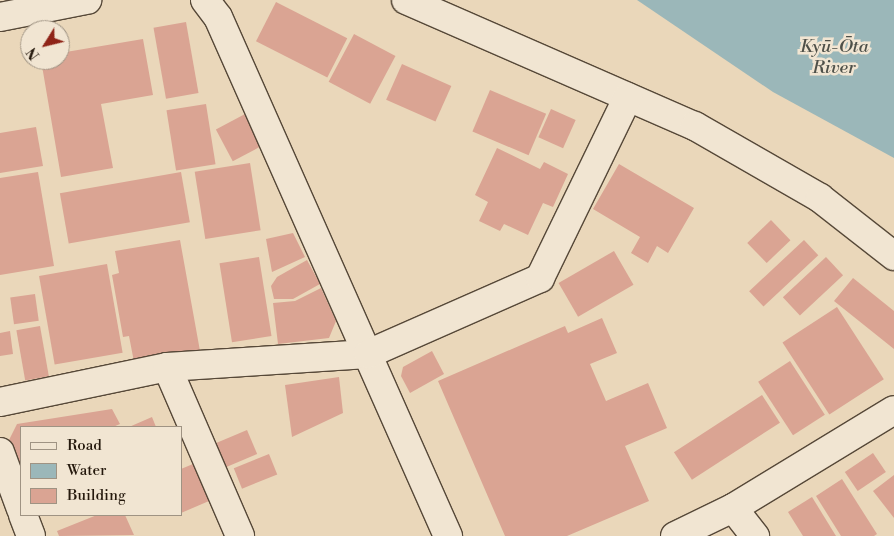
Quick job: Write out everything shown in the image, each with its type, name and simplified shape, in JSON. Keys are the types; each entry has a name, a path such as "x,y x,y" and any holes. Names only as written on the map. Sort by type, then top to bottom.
{"street":[{"path":"0,17 87,0"},
{"path":"205,0 218,17 448,536"},
{"path":"406,0 694,126 820,198 894,256"},
{"path":"0,402 167,367 368,354 540,278 628,97"},
{"path":"167,367 240,536"},
{"path":"675,536 733,508 894,410"},
{"path":"0,452 20,506"},
{"path":"733,508 755,536"},
{"path":"23,516 31,536"}],"water":[{"name":"Kyū-Ōta River","path":"637,0 894,0 894,158 773,92"}],"building":[{"path":"276,2 347,38 327,78 256,41"},
{"path":"186,22 199,93 166,99 154,28"},
{"path":"354,34 395,56 370,104 329,82"},
{"path":"143,39 153,95 101,104 113,168 61,177 43,70 70,70 70,51"},
{"path":"402,64 451,86 435,122 386,100"},
{"path":"490,90 546,114 529,155 472,131"},
{"path":"206,104 216,164 176,171 166,110"},
{"path":"551,109 576,120 563,148 538,137"},
{"path":"245,114 262,146 233,161 216,129"},
{"path":"36,127 43,166 0,173 0,133"},
{"path":"497,148 540,169 544,162 568,174 553,207 543,203 528,235 504,224 500,231 479,221 488,202 475,195"},
{"path":"250,163 261,230 205,239 195,172"},
{"path":"619,164 694,208 668,253 657,246 648,263 631,253 640,237 593,209"},
{"path":"38,172 54,266 0,275 0,178"},
{"path":"181,172 190,222 69,244 60,193"},
{"path":"771,220 790,240 767,263 747,243"},
{"path":"293,233 305,257 272,272 266,239"},
{"path":"180,240 200,351 134,362 129,336 123,337 112,275 119,273 115,251"},
{"path":"804,240 818,255 763,307 749,291"},
{"path":"614,251 634,285 578,317 559,283"},
{"path":"259,257 272,336 232,342 219,263"},
{"path":"826,257 843,275 800,316 783,297"},
{"path":"307,260 320,284 293,299 274,299 271,286 277,277"},
{"path":"107,264 123,353 55,365 39,276"},
{"path":"853,278 894,311 894,349 834,301"},
{"path":"321,288 336,321 329,338 278,344 273,303 295,301"},
{"path":"35,294 39,321 14,324 10,297"},
{"path":"837,307 884,379 829,415 782,342"},
{"path":"602,318 617,353 590,364 606,401 648,383 667,428 625,446 649,501 567,536 505,536 438,381 565,326 568,333"},
{"path":"40,326 49,376 25,380 16,330"},
{"path":"10,331 13,354 0,356 0,333"},
{"path":"432,351 444,374 410,393 401,376 403,367"},
{"path":"790,361 825,415 793,435 758,382"},
{"path":"339,377 343,413 292,437 285,385"},
{"path":"762,395 780,423 692,480 674,452"},
{"path":"112,409 120,424 115,426 20,426 20,465 18,466 8,442 17,424"},
{"path":"152,417 156,426 131,426"},
{"path":"247,430 257,454 224,468 214,444"},
{"path":"873,453 886,472 858,491 845,472"},
{"path":"269,454 277,474 242,489 234,468"},
{"path":"193,464 209,501 182,513 182,469"},
{"path":"894,475 894,518 873,491"},
{"path":"842,479 877,534 874,536 841,536 816,496"},
{"path":"812,497 836,536 803,536 788,512"},
{"path":"94,516 125,516 134,535 59,536 57,531"}]}
